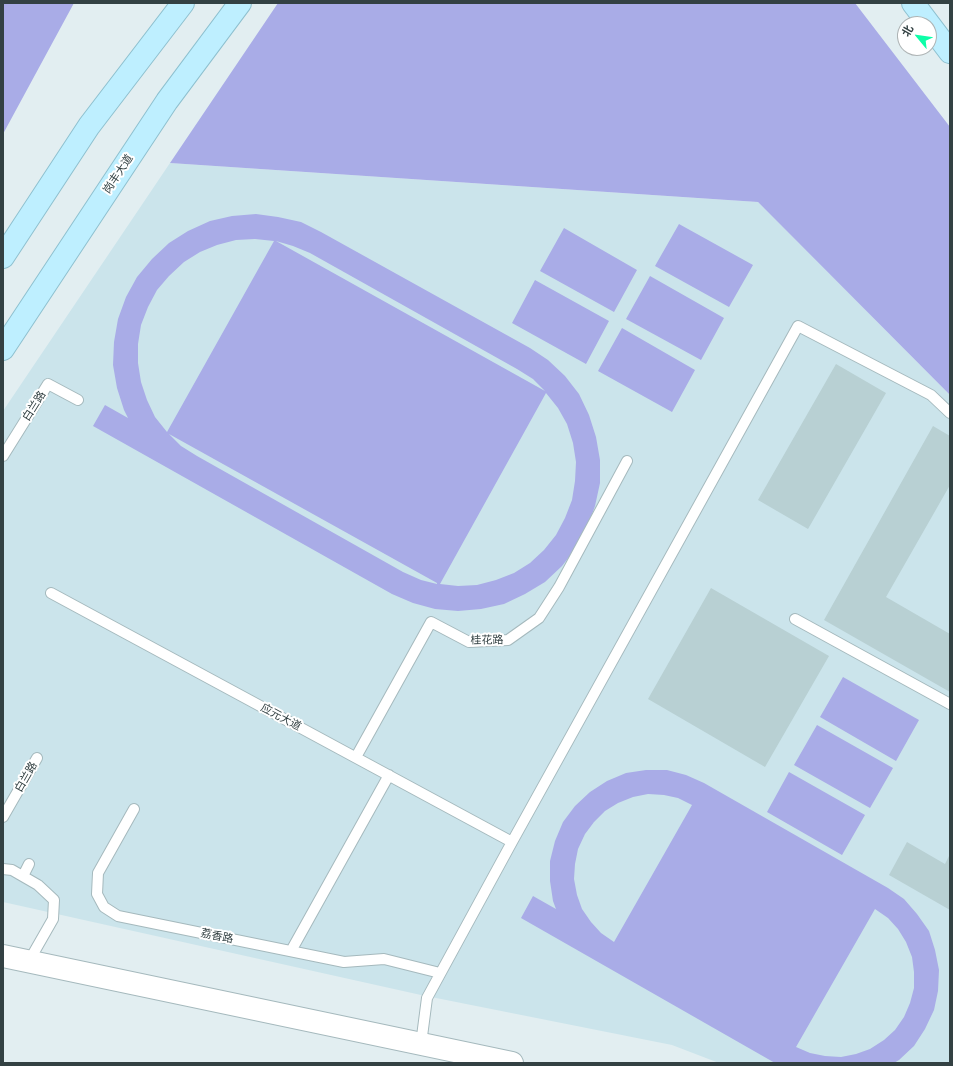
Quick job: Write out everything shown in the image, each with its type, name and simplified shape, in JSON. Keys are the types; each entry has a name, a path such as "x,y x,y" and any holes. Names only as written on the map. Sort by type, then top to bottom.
{"main road":[{"path":"3,257 89,126 183,3"},
{"name":"岗丰大道","path":"3,349 167,101 240,3"},
{"path":"913,3 950,52"}],"street":[{"path":"3,956 512,1063"}],"lane":[{"path":"421,1044 427,998 798,326 931,395 950,413"},
{"name":"白兰路","path":"3,456 48,384 78,400"},
{"name":"桂花路","path":"356,757 431,622 469,642 508,640 539,618 559,587 627,461"},
{"name":"应元大道","path":"51,593 512,842"},
{"path":"795,619 950,704"},
{"name":"白兰路","path":"3,817 37,758"},
{"path":"291,951 389,775"},
{"name":"荔香路","path":"134,809 98,873 97,894 104,907 118,916 344,962 384,959 440,974"},
{"path":"23,876 29,864"},
{"path":"3,869 12,870 38,884 54,900 53,919 29,961"}],"shaded area":[{"path":"3,3 74,3 3,134"},
{"path":"278,3 855,3 950,127 950,395 758,202 170,163"},
{"path":"170,163 758,202 950,395 950,1063 719,1063 672,1045 421,995 3,902 3,411"},
{"path":"256,214 301,222 530,348 548,360 565,376 579,394 589,415 596,437 600,460 600,483 595,506 587,528 576,548 562,566 545,582 504,604 481,609 458,611 435,609 413,603 392,594 93,426 105,405 128,418 117,388 113,365 114,342 118,319 126,297 137,277 152,259 169,243 188,231 210,221 232,216","holes":["255,239 274,241 167,432 155,417 141,382 138,363 138,344 141,325 157,290 184,262 200,252 217,245 236,240","276,241 310,253 517,369 533,379 545,391","546,393 558,408 567,424 573,443 576,462 572,500 556,535 544,550 530,563 514,573 477,585 458,586 440,584","169,434 437,584 421,580 403,572 181,446"]},
{"path":"679,224 753,265 729,307 655,266"},
{"path":"564,228 637,270 614,312 540,271"},
{"path":"650,276 724,318 701,360 626,319"},
{"path":"535,280 609,321 586,364 512,323"},
{"path":"622,328 695,370 672,412 598,371"},
{"path":"843,677 919,720 896,761 820,717"},
{"path":"817,725 893,768 870,808 794,765"},
{"path":"646,770 667,770 686,775 704,783 888,888 904,899 929,931 939,970 938,991 934,1010 925,1029 914,1046 894,1063 775,1063 521,918 533,896 556,909 553,901 550,881 550,861 555,841 563,822 575,806 590,792 607,781 626,773","holes":["648,794 678,798 692,805 614,942 601,933 582,909 577,895 574,879 578,849 585,834 605,811 618,803 633,797","875,909 888,918 898,929 906,942 912,957 914,988 904,1017 895,1030 884,1040 870,1049 856,1054 841,1057 825,1056 810,1053 796,1047"]},
{"path":"789,772 865,815 842,855 767,812"}],"building":[{"path":"836,364 886,393 808,529 758,500"},
{"path":"933,426 950,436 950,485 886,597 950,634 950,692 824,620"},
{"path":"711,588 829,656 765,767 648,699"},
{"path":"907,842 945,864 950,854 950,910 889,875"}]}
